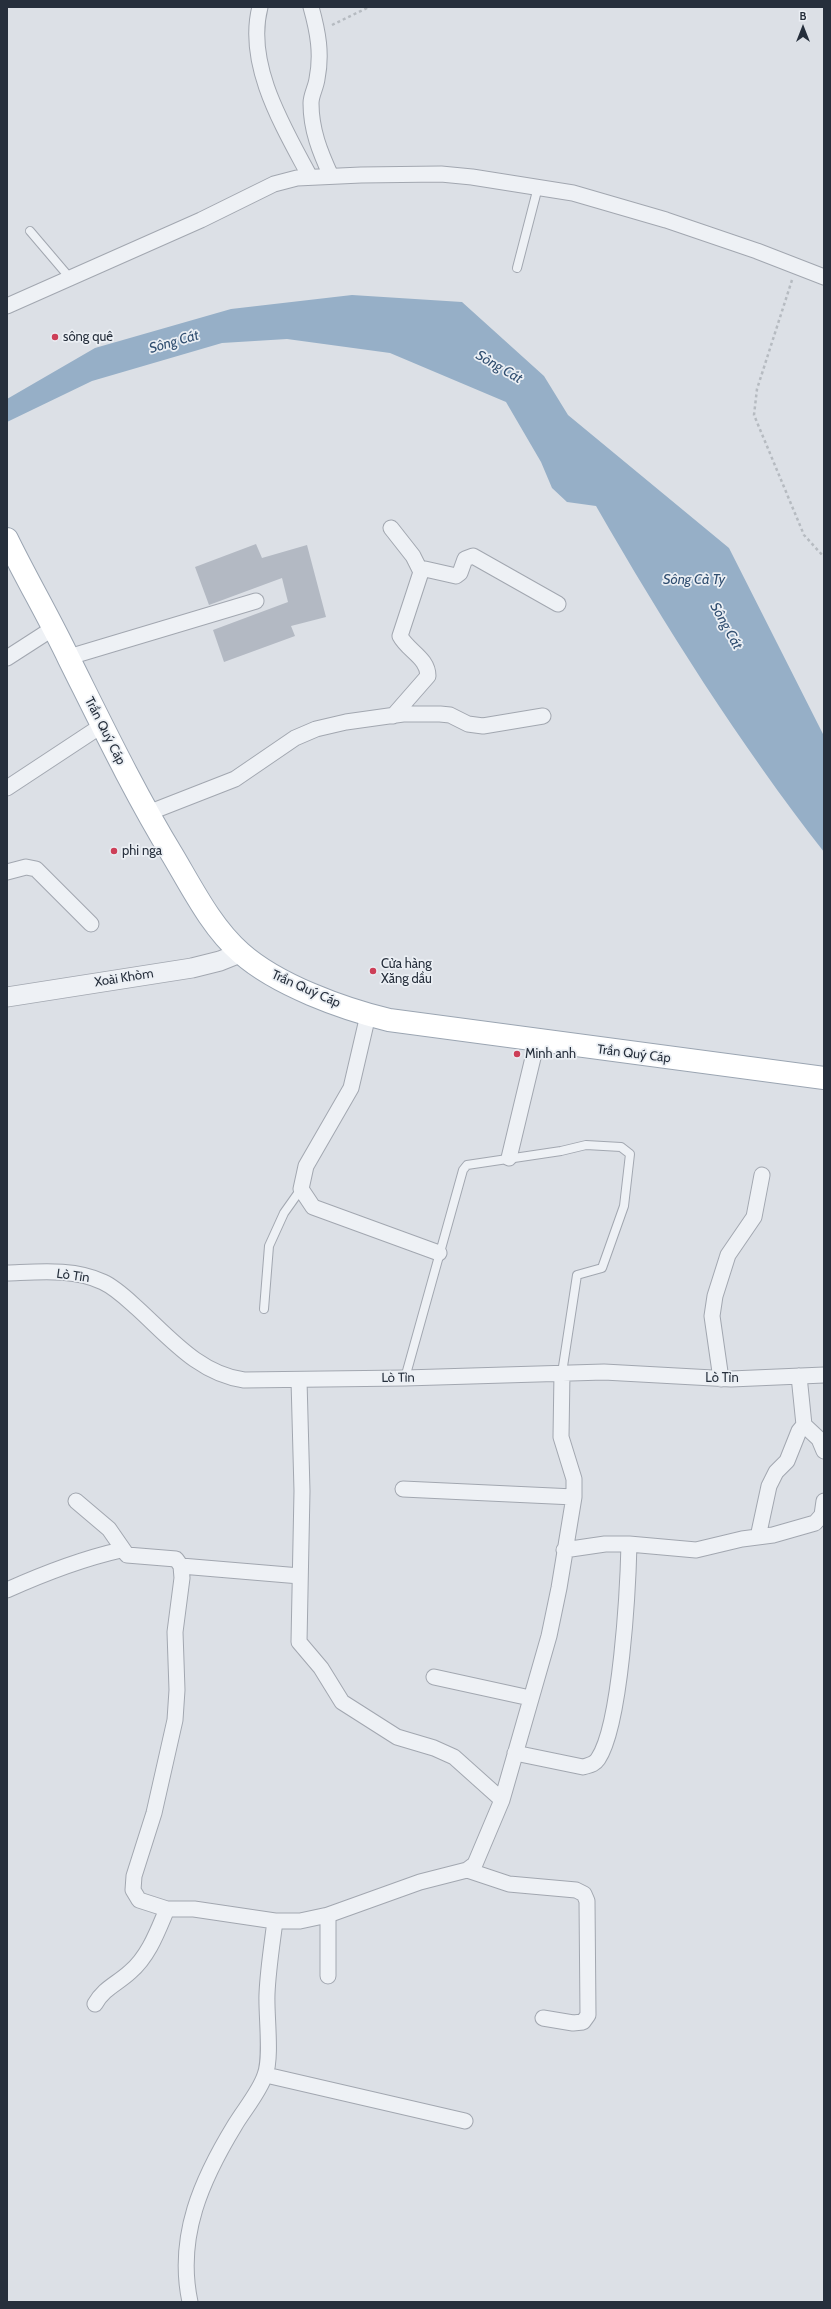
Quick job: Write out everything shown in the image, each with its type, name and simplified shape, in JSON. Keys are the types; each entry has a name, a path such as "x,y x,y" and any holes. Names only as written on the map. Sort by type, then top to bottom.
{"main road":[{"name":"Trần Quý Cáp","path":"7,539 52,629 68,657 101,726 148,813 196,895 240,953 258,966 295,987 368,1015 430,1027 824,1078"}],"street":[{"path":"260,7 258,15 259,47 264,84 278,118 310,177"},
{"path":"311,7 318,32 321,57 311,102 317,146 331,176"},
{"path":"7,306 202,220 274,184 310,177 331,176 441,174 538,187 625,207 718,237 824,277"},
{"path":"391,528 413,556 421,572 400,636 422,660 428,669 428,676 393,716"},
{"path":"421,572 425,570 456,576 460,573 465,559 473,556 558,604"},
{"path":"68,657 256,601"},
{"path":"7,658 52,629"},
{"path":"148,813 235,779 296,738 316,729 346,722 393,716 450,715 474,726 516,722 543,716"},
{"path":"9,785 101,726"},
{"path":"7,872 26,866 36,869 91,924"},
{"name":"Xoài Khòm","path":"7,997 192,968 240,953"},
{"path":"368,1015 351,1088 306,1166 301,1189 313,1207 439,1252"},
{"path":"509,1158 537,1041"},
{"path":"721,1379 712,1316 715,1296 728,1255 754,1217 762,1175"},
{"name":"Lò Tỉn","path":"7,1273 46,1272 90,1277 116,1290 196,1361 209,1370 227,1378 244,1380 299,1380 626,1372 721,1379 824,1375"},
{"path":"76,1502 109,1529 121,1550 127,1555 176,1559 181,1566 182,1578 175,1632 177,1690 175,1720 154,1813 134,1876 134,1890 139,1900 167,1909 194,1909 275,1921 300,1921 328,1915 410,1886 467,1870 475,1864 502,1800 549,1636 560,1588 564,1550 574,1497 574,1479 561,1437 562,1373"},
{"path":"799,1376 804,1425 819,1439 824,1451"},
{"path":"299,1380 302,1491 299,1642 321,1668 342,1702 398,1737 454,1757 502,1800"},
{"path":"758,1537 769,1486 776,1472 787,1462 799,1431 804,1425"},
{"path":"403,1489 574,1497"},
{"path":"564,1550 604,1544 629,1544 696,1550 805,1528 815,1523 822,1515 824,1501"},
{"path":"515,1753 583,1768 593,1764 599,1757 608,1732 616,1695 629,1581 629,1544"},
{"path":"7,1590 72,1563 121,1550"},
{"path":"181,1566 300,1576"},
{"path":"434,1677 530,1698"},
{"path":"467,1870 509,1884 576,1890 584,1894 586,1901 588,2015 583,2022 573,2023 543,2018"},
{"path":"94,2004 100,1994 109,1986 131,1972 152,1943 167,1909"},
{"path":"328,1915 328,1976"},
{"path":"190,2302 187,2287 187,2246 191,2216 206,2178 221,2148 266,2075 267,1993 275,1921"},
{"path":"266,2075 466,2121"}],"lane":[{"path":"517,268 538,187"},
{"path":"30,231 70,278"},
{"path":"405,1378 439,1252 463,1170 467,1165 475,1162 561,1151 586,1145 621,1147 630,1154 624,1206 602,1268 577,1275 562,1373"},
{"path":"264,1309 269,1246 284,1213 301,1189"}],"path":[{"path":"318,32 369,7"},
{"path":"797,267 756,388 754,415 804,535 824,557"}],"water":[{"path":"352,295 462,302 544,376 568,415 729,548 824,736 824,852 762,769 704,683 622,551 596,506 567,502 552,488 541,462 506,402 390,353 287,339 222,343 92,381 7,422 7,399 95,348 231,309"}],"building":[{"path":"256,544 262,558 307,545 326,617 291,626 295,636 224,662 213,630 288,602 282,578 209,605 195,567"}],"place":[{"name":"sông quê","path":"55,337"},
{"name":"phi nga","path":"114,851"},
{"name":"Cửa hàng Xăng dầu","path":"373,971"},
{"name":"Minh anh","path":"517,1054"}],"water label":[{"name":"Sông Cát","path":"174,342"},
{"name":"Sông Cát","path":"499,367"},
{"name":"Sông Cà Ty","path":"694,580"},
{"name":"Sông Cát","path":"726,626"}]}
